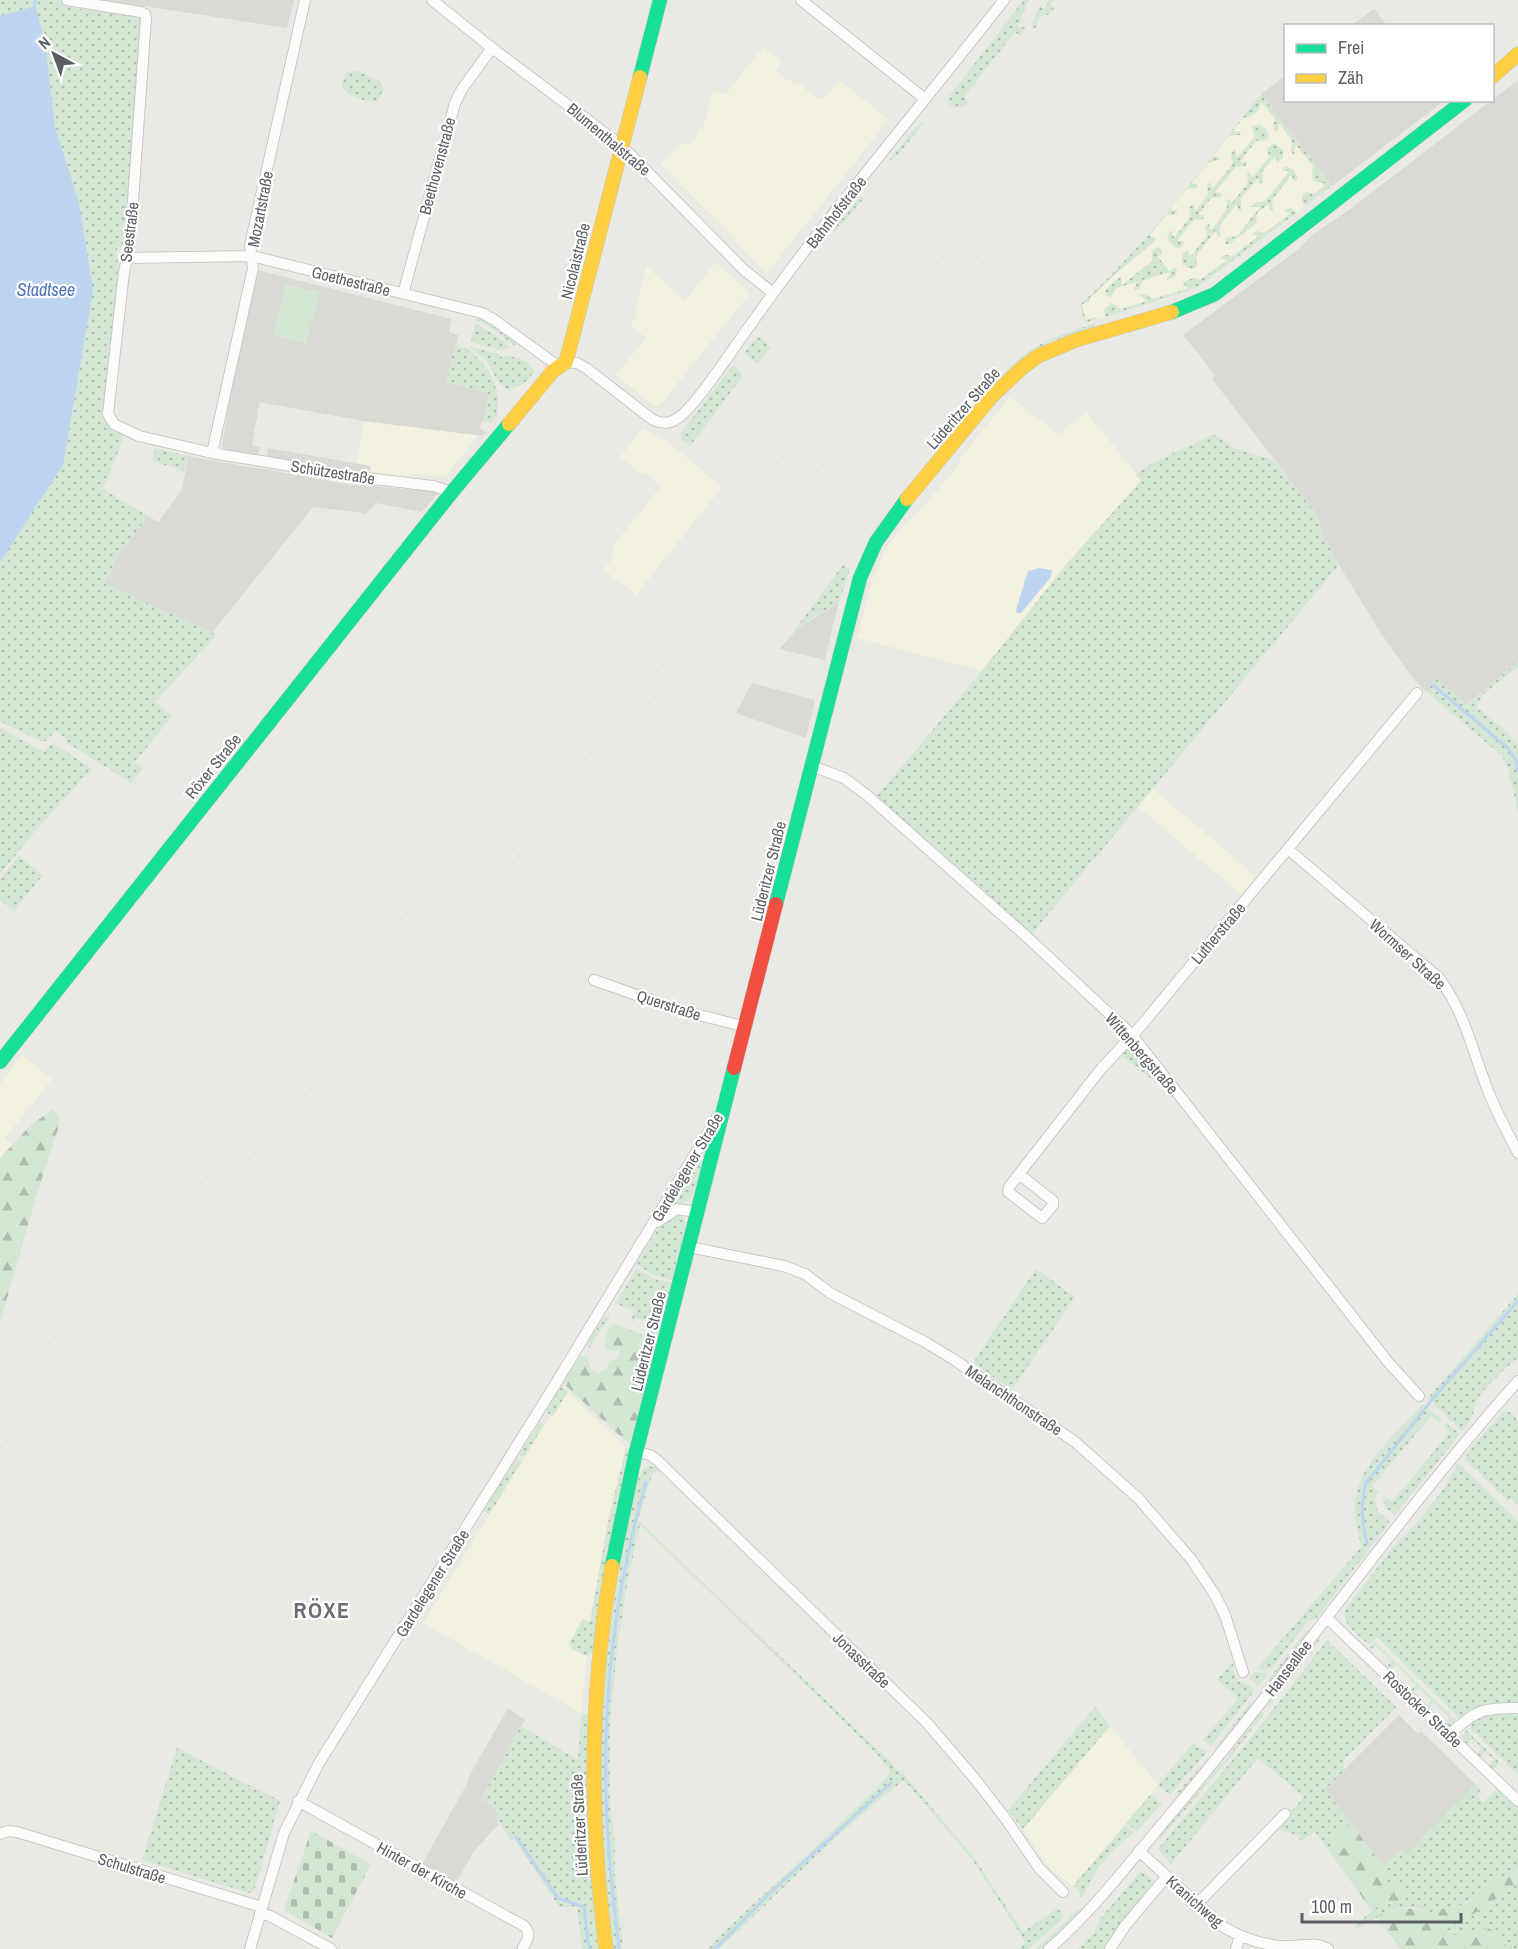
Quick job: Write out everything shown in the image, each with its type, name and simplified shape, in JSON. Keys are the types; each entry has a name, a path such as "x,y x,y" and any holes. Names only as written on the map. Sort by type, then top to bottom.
{"main road":[{"name":"Nicolaistraße","path":"452,492 562,364 660,0"},
{"path":"1494,75 1518,54"},
{"name":"Lüderitzer Straße","path":"606,1949 600,1910 593,1814 594,1709 597,1664 608,1582 622,1512 688,1247 858,584 870,553 909,497 1010,378 1033,360 1057,346 1173,312 1215,294 1462,102"},
{"name":"Röxer Straße","path":"0,1062 452,492"}],"street":[{"name":"Seestraße","path":"67,0 141,12 146,18 130,243 125,258 108,414 114,424 139,436 212,453"},
{"name":"Mozartstraße","path":"212,453 253,268 250,245 305,0"},
{"name":"Blumenthalstraße","path":"432,0 622,146 744,270 773,293"},
{"path":"801,0 925,99"},
{"name":"Bahnhofstraße","path":"668,423 675,421 686,411 729,356 773,293 1004,0"},
{"name":"Beethovenstraße","path":"403,294 455,103 462,89 492,48"},
{"name":"Goethestraße","path":"125,258 252,256 488,316 562,364 577,363 586,368 653,420 668,423"},
{"name":"Schützestraße","path":"212,453 358,477 433,486 452,492"},
{"name":"Lutherstraße","path":"1019,1174 1101,1069 1132,1035 1417,693"},
{"name":"Wittenbergstraße","path":"812,766 844,778 868,796 1132,1035 1388,1362 1419,1396"},
{"name":"Wormser Straße","path":"1288,849 1439,978 1448,989 1469,1037 1490,1097 1518,1153"},
{"name":"Querstraße","path":"594,980 676,1009 746,1027"},
{"name":"Gardelegener Straße","path":"250,1949 284,1833 298,1801 726,1103"},
{"name":"Gardelegener Straße","path":"648,1231 666,1215 677,1209 697,1212"},
{"name":"Melanchthonstraße","path":"688,1247 784,1266 805,1274 830,1293 953,1359 1077,1444 1138,1498 1169,1532 1205,1578 1225,1615 1243,1672"},
{"name":"Hanseallee","path":"1049,1949 1086,1912 1222,1754 1453,1455 1518,1381"},
{"name":"Jonasstraße","path":"637,1452 650,1455 657,1460 927,1724 975,1779 1039,1868 1063,1892"},
{"name":"Rostocker Straße","path":"1327,1617 1518,1801"},
{"path":"1450,1734 1467,1718 1479,1711 1494,1708 1518,1708"},
{"name":"Hinter der Kirche","path":"298,1801 524,1926 529,1936 523,1948"},
{"path":"1197,1904 1285,1814"},
{"name":"Schulstraße","path":"1,1834 17,1832 261,1910 331,1949"},
{"name":"Kranichweg","path":"1139,1851 1219,1924 1240,1936 1281,1946 1313,1944 1328,1949"},
{"path":"1110,1949 1125,1926 1167,1876"},
{"path":"1236,1949 1240,1936"}],"shaded area":[{"path":"104,0 294,0 287,28"},
{"path":"1374,9 1386,24 1353,24"},
{"path":"763,47 782,61 775,70 817,98 824,99 839,81 889,119 767,273 661,164 683,142 687,146 695,139 698,128 703,129 713,91 726,94"},
{"path":"1284,77 1284,102 1443,102 1332,186 1261,94"},
{"path":"1518,80 1518,662 1466,705 1436,678 1427,692 1412,677 1380,632 1339,565 1323,535 1318,516 1212,379 1215,375 1183,335 1489,102 1494,102 1494,98"},
{"path":"1261,94 1332,186 1199,286 1085,323 1080,305 1117,269 1158,223"},
{"path":"716,262 750,293 661,404 654,406 616,375 646,338 630,324 637,316 635,315 646,266 685,301"},
{"path":"257,270 452,319 449,332 458,335 456,346 468,349 476,356 492,378 496,389 497,414 491,422 482,421 480,428 486,432 483,436 364,421 230,397"},
{"path":"230,397 260,401 252,445 260,447 258,457 226,450 222,446"},
{"path":"1010,397 1058,434 1087,413 1141,480 1064,567 982,671 857,638 873,578 884,552 906,522 917,514 956,469 962,456"},
{"path":"364,421 478,435 445,477 415,474 414,479 370,473 371,466 357,464"},
{"path":"643,428 668,442 722,487 636,595 604,570 612,558 614,545 661,486 620,457"},
{"path":"268,448 371,466 369,476 266,458"},
{"path":"188,456 347,484 439,492 422,512 376,503 365,515 313,507 212,633 104,584 119,555 148,516 158,522 182,490"},
{"path":"839,602 825,660 779,649 799,628"},
{"path":"752,683 815,700 806,738 736,713"},
{"path":"1153,789 1256,876 1241,894 1138,807"},
{"path":"22,1055 52,1079 5,1138 13,1145 0,1158 0,1084"},
{"path":"568,1392 626,1448 609,1517 590,1623 581,1713 423,1623 544,1425 551,1415 553,1416"},
{"path":"508,1708 525,1720 481,1799 490,1803 499,1815 497,1818 499,1824 474,1851 456,1883 422,1864"},
{"path":"1399,1715 1418,1734 1421,1731 1475,1784 1408,1853 1400,1850 1384,1867 1325,1789"},
{"path":"1110,1726 1158,1785 1073,1886 1051,1869 1023,1829"}],"green space":[{"path":"0,0 60,0 63,6 142,18 126,246 117,247 118,284 103,416 109,426 124,437 103,489 148,516 119,555 104,583 217,635 155,702 172,716 135,762 143,768 131,783 66,742 67,739 55,731 46,741 40,741 0,721"},
{"path":"1024,0 1029,0 1029,2 1026,3 1025,12 1022,13 1021,23 1018,24 1019,28 1026,26 1021,36 1015,32 964,97 969,102 965,106 950,106 947,99"},
{"path":"1049,0 1054,0 1050,4 1054,8 1048,15 1043,15 1037,21 1037,26 1033,29 1032,25 1040,5 1044,10"},
{"path":"355,70 380,81 384,89 377,101 357,98 341,86 347,72"},
{"path":"1261,94 1332,186 1305,206 1303,195 1306,192 1314,194 1323,187 1324,183 1314,181 1313,166 1296,145 1294,155 1291,151 1292,140 1279,123 1277,133 1273,129 1275,118 1261,102 1256,113 1243,118 1233,131 1241,132 1240,135 1229,136 1212,157 1220,159 1208,163 1191,184 1197,184 1197,188 1187,189 1170,210 1177,210 1176,214 1166,215 1149,236 1156,238 1153,243 1090,298 1090,302 1082,304 1086,320 1095,317 1096,319 1085,323 1080,305 1152,230"},
{"path":"926,120 898,155 889,161 916,127"},
{"path":"1258,124 1266,129 1268,138 1256,141 1240,162 1247,162 1247,164 1236,167 1215,192 1222,193 1221,197 1211,198 1198,215 1204,215 1203,219 1194,220 1177,241 1183,241 1184,244 1179,248 1174,247 1167,238 1170,231 1174,238 1190,217 1189,207 1193,204 1195,212 1208,195 1207,185 1211,182 1212,189 1233,164 1231,154 1235,149 1237,158 1254,137 1252,127"},
{"path":"1274,143 1283,150 1283,158 1277,163 1275,156 1262,172 1263,183 1259,184 1258,178 1241,199 1241,211 1237,204 1220,225 1220,237 1216,230 1196,256 1197,266 1193,269 1187,267 1182,262 1183,253 1188,250 1190,257 1207,236 1205,226 1209,224 1211,231 1227,209 1226,200 1230,199 1231,204 1248,183 1247,174 1250,172 1252,178 1269,157 1267,148"},
{"path":"1286,166 1294,170 1298,180 1293,181 1292,175 1272,200 1273,211 1269,210 1269,204 1257,213 1256,224 1229,244 1225,244 1226,238 1237,236 1260,207 1251,207 1255,203 1265,201 1289,171 1281,170"},
{"path":"861,196 864,198 832,236 835,227"},
{"path":"1291,207 1296,213 1199,286 1105,317 1104,309 1112,303 1121,309 1147,301 1139,295 1144,294 1153,299 1189,288 1182,283 1193,278 1200,280 1227,260 1220,258 1225,255 1232,256 1259,236 1252,234 1257,231 1264,233 1291,213 1284,211"},
{"path":"1158,247 1163,252 1158,257 1169,271 1175,267 1176,276 1167,280 1170,272 1143,280 1139,289 1134,290 1137,282 1116,288 1111,297 1105,295 1106,289 1121,276 1122,285 1152,261 1152,251"},
{"path":"286,284 320,292 306,344 273,336"},
{"path":"477,318 491,323 519,341 515,346 487,325 476,320"},
{"path":"475,323 511,348 500,350 471,342"},
{"path":"1096,323 1093,329 1050,341 1038,348 997,382 1018,359 1041,344"},
{"path":"758,336 771,347 757,364 744,353"},
{"path":"455,346 476,357 491,376 496,388 497,400 496,412 491,422 483,420 489,394 446,382"},
{"path":"470,347 499,354 504,358 505,355 522,360 534,371 523,384 507,389 499,383 486,360"},
{"path":"733,365 742,373 742,377 690,446 682,440 681,433"},
{"path":"1213,434 1236,449 1274,460 1318,516 1323,535 1339,565 1031,935 877,796 982,671 1064,567 1141,481 1136,474"},
{"path":"155,448 188,456 185,471 152,461"},
{"path":"843,565 850,569 839,602 812,618 790,636"},
{"path":"1518,662 1518,667 1482,695 1477,707 1509,734 1518,745 1518,812 1508,768 1502,756 1427,692 1436,678 1467,705"},
{"path":"0,728 44,752 50,745 55,744 92,769 37,829 0,874"},
{"path":"19,856 43,875 14,911 0,900 0,879"},
{"path":"1129,1048 1139,1051 1144,1058 1143,1062 1157,1081 1162,1082 1172,1094 1171,1098 1164,1089 1120,1054"},
{"path":"53,1109 59,1115 59,1126 0,1323 0,1158 31,1125"},
{"path":"699,1154 704,1157 695,1190 686,1202 670,1208 668,1206"},
{"path":"677,1215 684,1217 686,1223 672,1280 652,1274 636,1264 658,1229"},
{"path":"636,1269 655,1279 671,1283 662,1325 635,1318 634,1322 631,1321 635,1310 616,1304"},
{"path":"1036,1269 1075,1297 1012,1390 973,1363"},
{"path":"1518,1294 1518,1358 1484,1390 1477,1401 1471,1419 1462,1431 1428,1398"},
{"path":"604,1317 609,1317 589,1349 587,1345"},
{"path":"613,1324 648,1336 652,1327 661,1329 632,1447 563,1383 580,1356 587,1356 591,1369 599,1373 607,1368 609,1361 616,1360 620,1351 605,1349 606,1333"},
{"path":"561,1386 568,1392 553,1416 546,1412"},
{"path":"1423,1404 1442,1420 1440,1423 1431,1416 1372,1486 1379,1492 1375,1498 1377,1511 1390,1522 1315,1620 1309,1620 1271,1669 1256,1670 1361,1547 1355,1511 1356,1496 1361,1481 1368,1466 1378,1453"},
{"path":"1504,1411 1512,1413 1518,1421 1518,1505 1511,1498 1508,1501 1465,1459 1470,1449"},
{"path":"540,1422 544,1425 524,1457 520,1454"},
{"path":"1446,1423 1460,1434 1395,1515 1385,1507 1383,1500 1386,1497 1392,1502 1450,1432 1444,1426"},
{"path":"626,1448 630,1451 593,1652 587,1656 572,1649 569,1643 583,1619 590,1622 609,1517"},
{"path":"517,1458 522,1461 489,1515 484,1510"},
{"path":"1458,1463 1518,1521 1518,1704 1461,1719 1377,1637 1369,1645 1355,1633 1345,1618 1347,1607 1395,1545 1417,1523 1446,1486"},
{"path":"648,1466 659,1468 657,1472 653,1472 638,1520 905,1776 972,1855 1023,1932 1058,1908 1064,1917 1029,1949 1017,1949 1024,1944 1024,1940 972,1859 904,1780 833,1841 719,1949 707,1949 865,1799 887,1777 890,1770 870,1747 640,1525 628,1579 617,1648 610,1728 610,1803 623,1949 613,1949 601,1822 600,1769 603,1700 615,1597 632,1504 636,1484 643,1470"},
{"path":"1307,1630 1311,1630 1265,1690 1261,1689"},
{"path":"1320,1637 1320,1640 1269,1707 1268,1704"},
{"path":"1327,1640 1396,1707 1344,1760 1344,1771 1325,1789 1351,1824 1338,1831 1331,1854 1315,1832 1299,1842 1300,1836 1276,1829 1304,1797 1258,1758 1171,1864 1158,1849 1246,1744"},
{"path":"1375,1642 1458,1723 1447,1725 1445,1723 1449,1717 1434,1703 1429,1707 1427,1705 1431,1700 1419,1688 1414,1693 1411,1690 1416,1685 1396,1665 1391,1670 1387,1667 1392,1661 1376,1646 1370,1651 1369,1649"},
{"path":"1233,1663 1238,1680 1248,1684 1254,1691 1211,1746 1203,1740 1237,1700 1235,1695 1217,1680"},
{"path":"1255,1672 1269,1673 1258,1687 1249,1678"},
{"path":"1251,1702 1253,1705 1218,1750 1214,1749"},
{"path":"1095,1707 1110,1726 1023,1829 1008,1810"},
{"path":"1261,1712 1265,1713 1229,1759 1156,1844 1163,1831 1228,1756"},
{"path":"1518,1712 1518,1775 1470,1728 1473,1720 1492,1714"},
{"path":"581,1713 588,1715 599,1949 582,1949 577,1907 558,1905 514,1839 511,1841 497,1818 499,1815 490,1803 481,1799 521,1726 578,1760"},
{"path":"1466,1730 1500,1763 1493,1770 1489,1766 1494,1760 1485,1752 1480,1757 1477,1754 1481,1748 1471,1739 1466,1744 1462,1737"},
{"path":"1193,1743 1207,1752 1170,1795 1158,1785"},
{"path":"177,1748 280,1801 254,1891 249,1893 142,1860"},
{"path":"1209,1756 1208,1763 1181,1794 1175,1795"},
{"path":"1475,1784 1481,1789 1477,1797 1483,1802 1498,1788 1518,1807 1518,1868 1458,1907 1442,1909 1430,1914 1414,1907 1401,1908 1381,1915 1356,1930 1355,1925 1380,1905 1388,1906 1389,1883 1386,1881 1384,1867 1400,1850 1408,1852"},
{"path":"1151,1794 1162,1804 1137,1831 1126,1823"},
{"path":"1351,1824 1384,1867 1386,1881 1389,1883 1395,1881 1406,1893 1395,1903 1373,1912 1331,1854 1334,1839 1339,1831"},
{"path":"1125,1825 1135,1832 1098,1868 1081,1899 1078,1889 1073,1886"},
{"path":"311,1831 371,1864 332,1938 284,1910"},
{"path":"1517,1868 1518,1883 1473,1914 1440,1925 1438,1933 1449,1936 1488,1928 1505,1937 1505,1949 1401,1949 1376,1916 1403,1909 1416,1909 1430,1914 1442,1909 1458,1907"},
{"path":"1141,1871 1155,1883 1105,1949 1078,1949 1094,1933 1100,1919"},
{"path":"1518,1883 1518,1949 1505,1949 1505,1937 1449,1936 1438,1933 1440,1925 1475,1913"},
{"path":"1078,1909 1079,1912 1041,1949 1036,1949"}],"water":[{"name":"Stadtsee","path":"36,6 46,51 55,127 79,203 93,290 63,465 0,562 0,16"},
{"path":"1039,568 1052,570 1051,577 1021,613 1017,613 1028,571"}],"waterway":[{"path":"34,8 35,0"},
{"path":"1433,685 1508,748 1516,761 1518,771"},
{"path":"1367,1544 1362,1513 1366,1483 1435,1396 1518,1301"},
{"path":"619,1949 607,1813 607,1715 620,1597 646,1482"},
{"path":"715,1949 772,1891 891,1783"},
{"path":"516,1837 558,1898 584,1907 589,1949"}],"railway":[{"path":"1041,123 1097,56 1150,0"},
{"path":"0,1425 347,1007 666,602 1029,149 1093,77 1167,0"},
{"path":"1164,15 1179,0"},
{"path":"977,259 1063,150 1209,0"},
{"path":"0,1448 465,910 980,267 1098,143 1243,0"},
{"path":"500,878 791,538 944,347 1022,232"},
{"path":"633,687 688,619"},
{"path":"0,1403 469,837"},
{"path":"442,922 473,885"}],"traffic: fast":[{"path":"640,77 660,0"},
{"path":"1172,312 1215,294 1462,102"},
{"path":"0,1062 452,492 509,424"},
{"path":"776,904 860,578 876,542 907,499"},
{"path":"612,1566 635,1456 734,1068"}],"traffic: slow":[{"path":"1494,75 1518,54"},
{"path":"509,424 553,371 566,362 640,77"},
{"path":"907,499 992,396 1038,356 1076,340 1172,312"},
{"path":"606,1949 600,1901 594,1805 594,1757 599,1662 612,1566"}],"traffic: jam":[{"path":"734,1068 776,904"}],"district":[{"name":"RÖXE","path":"322,1610"}]}
